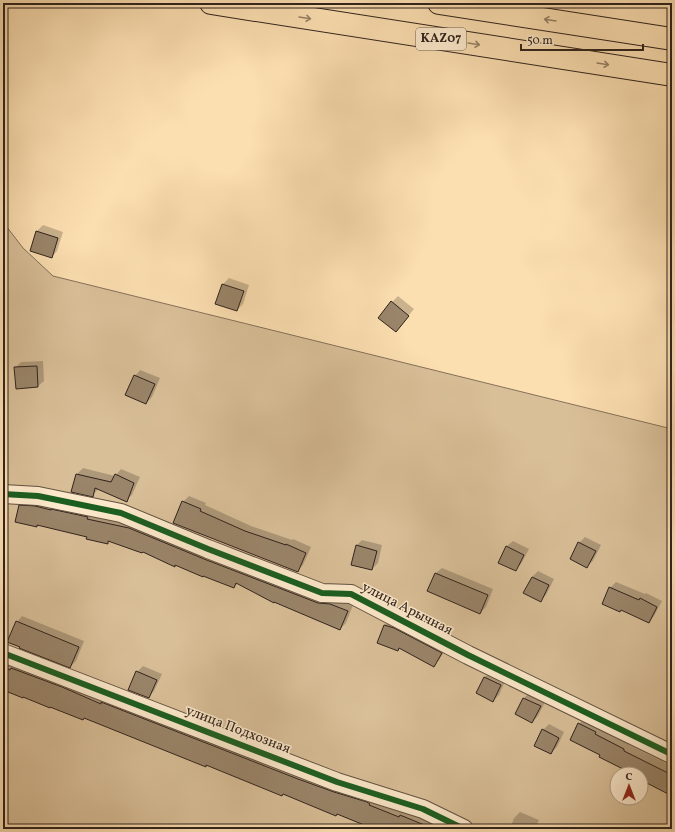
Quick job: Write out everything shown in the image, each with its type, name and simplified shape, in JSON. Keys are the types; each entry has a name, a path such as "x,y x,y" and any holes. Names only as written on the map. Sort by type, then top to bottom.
{"highway":[{"name":"KAZ07","path":"211,3 672,75"},
{"name":"KAZ07","path":"439,3 672,39"}],"street":[{"name":"улица Арычная","path":"3,494 38,496 121,514 322,593 351,594 468,655 669,753 672,753"},
{"name":"улица Подхозная","path":"3,653 337,782 423,809 464,829"}],"shaded area":[{"path":"3,222 23,248 53,276 672,429 672,829 3,829"}],"building":[{"path":"36,231 58,238 52,258 30,251"},
{"path":"222,284 244,291 237,311 215,304"},
{"path":"391,301 409,316 396,332 378,318"},
{"path":"37,366 38,387 16,389 14,367"},
{"path":"134,375 155,384 146,404 125,395"},
{"path":"76,474 111,482 115,474 134,483 127,502 95,488 93,497 71,492"},
{"path":"182,501 201,509 200,511 245,531 286,544 306,553 298,572 173,523"},
{"path":"19,505 51,509 129,528 318,603 330,604 348,611 340,630 274,603 236,583 234,588 175,565 175,567 143,552 142,553 108,541 108,544 86,539 87,537 37,525 37,527 15,522"},
{"path":"578,542 596,551 587,568 570,559"},
{"path":"356,545 377,551 372,570 351,565"},
{"path":"506,546 524,555 516,571 498,563"},
{"path":"435,573 488,595 480,614 427,591"},
{"path":"532,577 549,585 541,602 523,593"},
{"path":"609,587 639,600 640,598 657,607 649,623 621,610 620,612 602,604"},
{"path":"16,621 79,647 70,668 7,642"},
{"path":"384,625 394,628 442,653 434,667 399,648 398,651 377,643"},
{"path":"3,667 10,670 11,668 62,687 101,704 101,702 298,779 367,802 370,804 369,805 399,817 400,815 434,829 363,829 364,825 337,814 336,816 283,794 282,796 84,718 83,720 3,690"},
{"path":"136,671 157,680 149,698 128,690"},
{"path":"484,677 501,685 493,702 476,693"},
{"path":"523,698 541,706 532,723 515,714"},
{"path":"578,723 596,732 595,734 624,749 624,751 672,775 672,796 649,784 649,766 617,766 599,757 600,755 570,740"},
{"path":"542,729 559,738 551,754 534,746"}],"cycle path":[{"path":"3,494 38,496 121,513 208,549 322,593 351,594 468,655 669,753 672,753"},
{"path":"3,653 337,782 423,809 464,829"}]}
